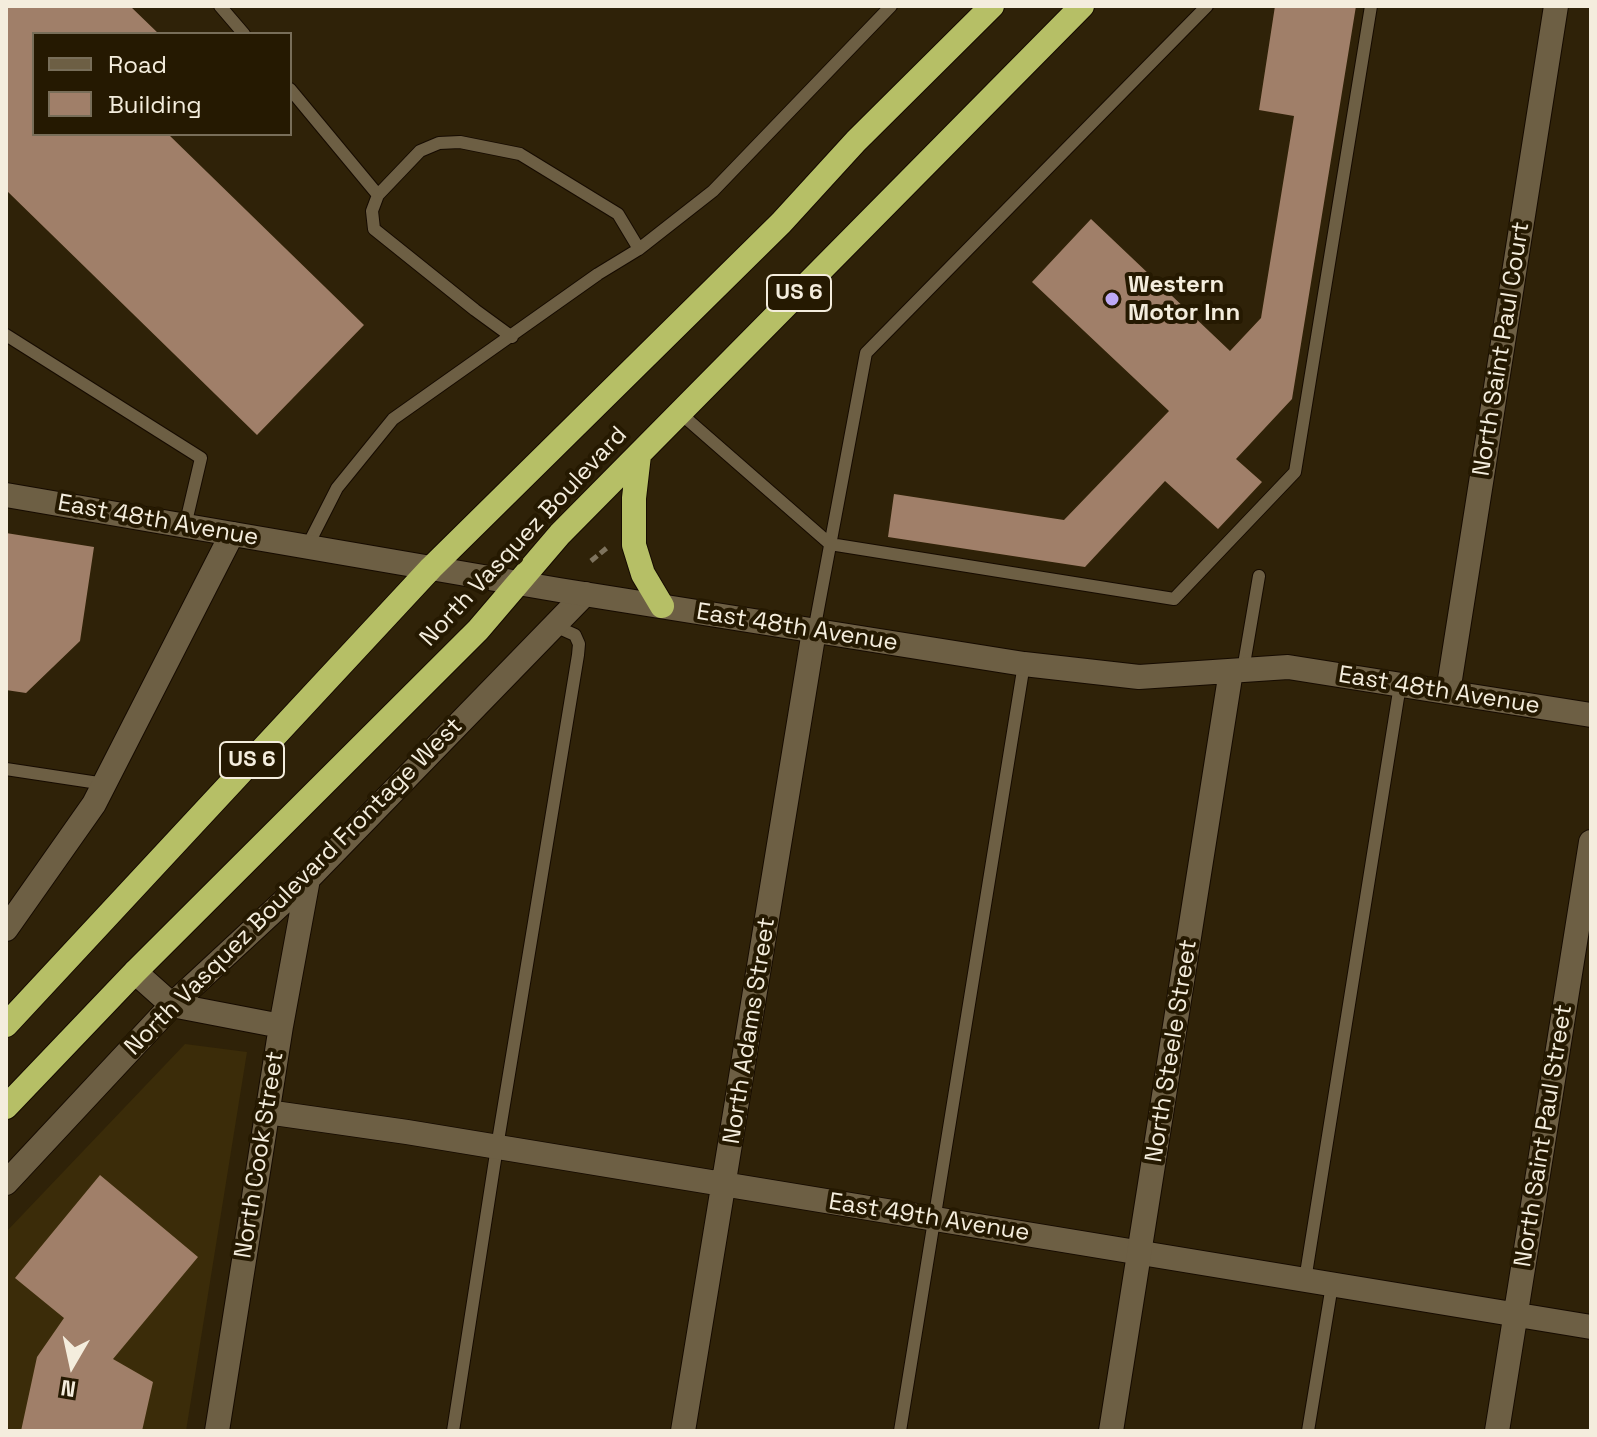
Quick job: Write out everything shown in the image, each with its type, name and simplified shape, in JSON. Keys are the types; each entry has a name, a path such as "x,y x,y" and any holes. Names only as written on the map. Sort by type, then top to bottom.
{"highway":[{"name":"North Vasquez Boulevard","path":"6,1025 431,568 781,223 856,141 992,6"},
{"name":"North Vasquez Boulevard","path":"6,1107 135,972 478,630 560,534 1082,6"},
{"path":"639,455 634,498 634,545 643,574 662,606"}],"street":[{"name":"North Saint Paul Court","path":"1448,692 1556,6"},
{"name":"East 48th Avenue","path":"6,495 585,594 1024,664 1139,677 1288,667 1591,715"},
{"path":"8,923 94,804 232,534"},
{"name":"North Vasquez Boulevard Frontage West","path":"6,1183 172,1005 308,879 585,594"},
{"name":"North Adams Street","path":"683,1431 814,631"},
{"name":"North Steele Street","path":"1111,1431 1237,670"},
{"name":"North Saint Paul Street","path":"1497,1431 1591,842"},
{"name":"North Cook Street","path":"217,1431 281,1026 308,879"},
{"path":"135,972 172,1005 281,1026"},
{"name":"East 49th Avenue","path":"267,1112 1591,1327"}],"lane":[{"path":"220,6 242,32"},
{"path":"307,547 337,488 393,419 598,274 639,249 713,191 891,6"},
{"path":"814,631 866,353 1207,6"},
{"path":"680,413 830,544 1174,599 1295,472 1371,6"},
{"path":"292,91 378,195"},
{"path":"512,337 374,229 372,211 378,195 420,151 439,143 460,142 520,154 618,214 639,249"},
{"path":"6,335 201,458 185,526"},
{"path":"1237,670 1259,576"},
{"path":"453,1431 578,655 579,644 575,635 555,626"},
{"path":"900,1431 1024,664"},
{"path":"1305,1280 1400,685"},
{"path":"6,769 105,784"},
{"path":"1308,1431 1332,1285"}],"path":[{"path":"596,544 617,547"},
{"path":"591,561 607,547"}],"shaded area":[{"path":"185,1044 247,1052 186,1431 6,1431 6,1232"}],"building":[{"path":"6,6 130,6 157,32 32,32 32,136 170,136 364,325 257,435 6,190"},
{"name":"Western Motor Inn","path":"1275,6 1356,6 1292,399 1236,459 1262,482 1218,529 1165,481 1085,567 888,537 894,494 1064,520 1169,411 1032,282 1091,219 1230,351 1261,318 1294,116 1259,110"},
{"path":"6,533 94,547 80,641 26,693 6,690"},
{"path":"100,1175 198,1257 113,1359 153,1382 142,1431 21,1431 37,1357 64,1318 15,1278"}],"place":[{"name":"Western Motor Inn","path":"1112,299"}]}
